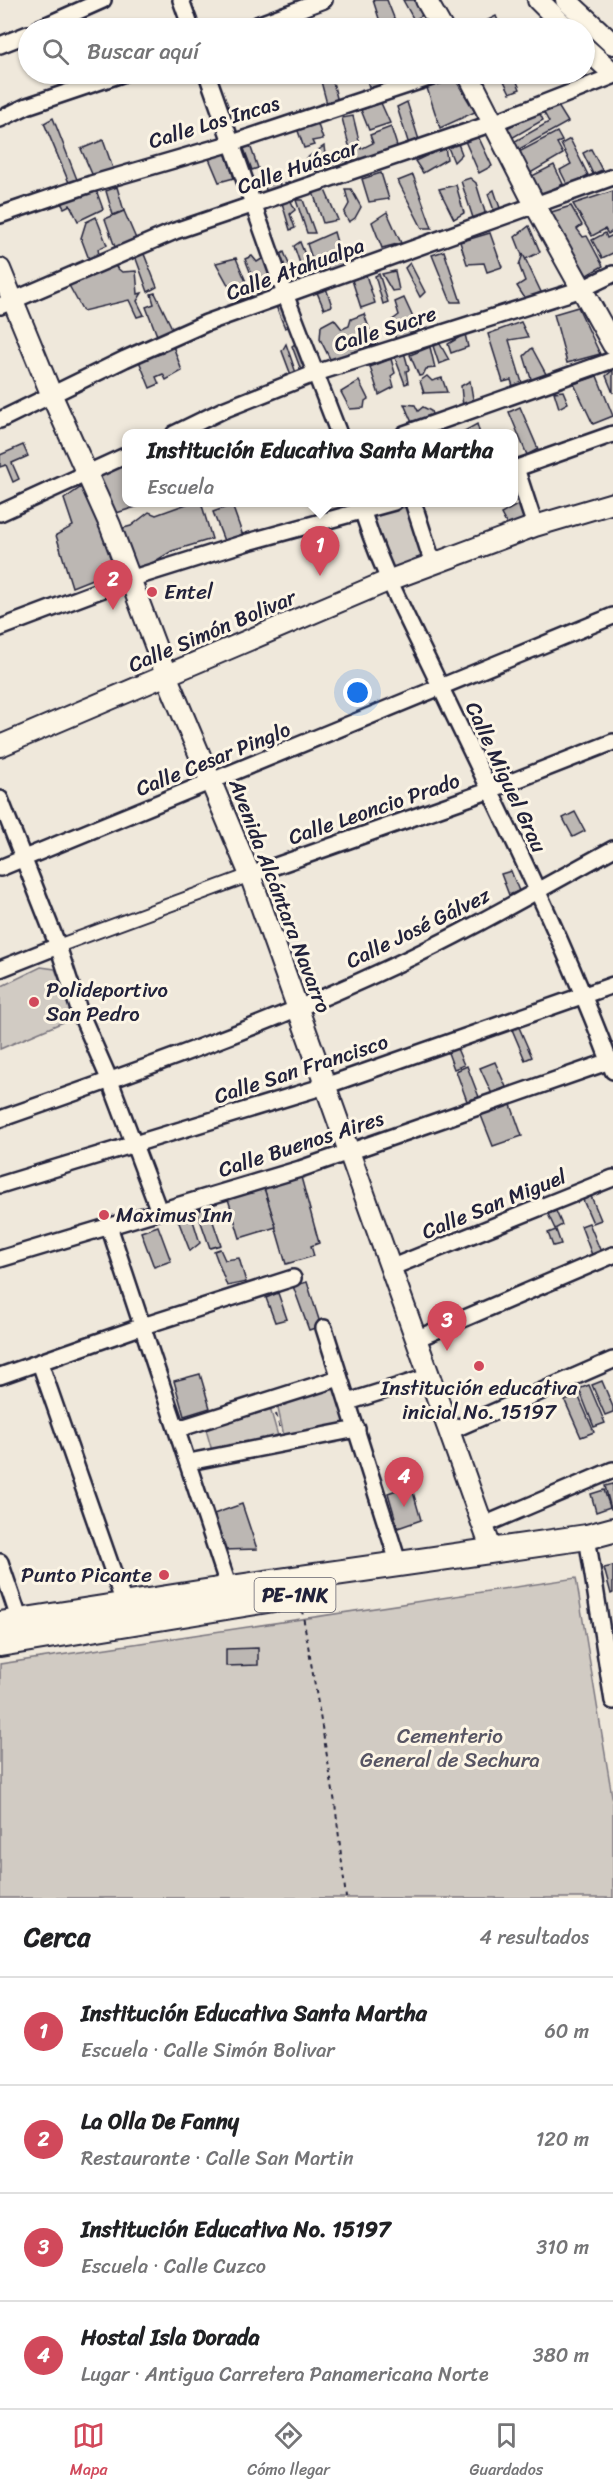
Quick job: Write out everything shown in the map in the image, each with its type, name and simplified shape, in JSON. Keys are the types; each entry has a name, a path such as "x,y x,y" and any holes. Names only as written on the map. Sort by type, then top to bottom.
{"main road":[{"name":"PE-1NK","path":"0,1644 399,1564 587,1538 613,1530"},
{"name":"PE-1NK","path":"10,1623 125,1606 232,1597 568,1551 587,1538"}],"street":[{"path":"62,18 103,0"},
{"path":"181,0 187,18"},
{"path":"276,18 324,0"},
{"path":"426,0 436,18"},
{"path":"538,0 555,18"},
{"path":"566,0 585,18"},
{"path":"595,27 613,44"},
{"path":"0,45 18,38"},
{"path":"595,56 613,75"},
{"name":"Calle Huáscar","path":"595,82 613,75"},
{"path":"0,119 27,106 92,84"},
{"path":"211,84 285,294 337,429"},
{"name":"Calle Los Incas","path":"0,215 91,184 232,143 411,84"},
{"path":"473,84 535,206 613,345"},
{"name":"Calle Huáscar","path":"6,303 175,231 493,123 590,84"},
{"name":"Calle Atahualpa","path":"0,420 125,359 206,323 613,177"},
{"name":"Avenida Alcántara Navarro","path":"0,268 6,303 52,396 110,525 167,676 250,874 492,1551"},
{"name":"Calle Sucre","path":"184,429 223,410 316,373 582,289 613,274"},
{"path":"418,429 613,360"},
{"path":"518,468 613,434"},
{"path":"0,513 122,457"},
{"path":"518,478 535,526"},
{"name":"Calle Simón Bolivar","path":"0,746 390,580 535,526 613,503"},
{"path":"0,628 130,579 362,507"},
{"name":"Calle Miguel Grau","path":"362,507 390,580 584,995 612,1064"},
{"path":"415,507 433,564"},
{"name":"Calle Cesar Pinglo","path":"0,868 613,616"},
{"name":"Calle Leoncio Prado","path":"250,874 488,791 613,742"},
{"path":"0,799 58,946 79,1010 110,1081 159,1211"},
{"name":"Calle José Gálvez","path":"0,1119 110,1081 298,1009 393,966 613,849"},
{"path":"0,969 250,874"},
{"name":"Calle San Francisco","path":"0,1185 325,1086 613,986"},
{"name":"Calle Buenos Aires","path":"0,1259 349,1152 612,1064"},
{"name":"Calle San Miguel","path":"390,1268 613,1178"},
{"path":"109,1226 232,1597"},
{"path":"416,1339 613,1255"},
{"path":"0,1376 143,1326 293,1278"},
{"path":"324,1328 399,1564"},
{"path":"450,1431 613,1360"},
{"path":"40,1363 125,1606"},
{"path":"348,1402 428,1377"},
{"path":"178,1429 339,1378"},
{"path":"189,1462 357,1429"},
{"path":"484,1525 613,1470"},
{"path":"587,1538 613,1701"},
{"path":"0,1562 10,1623"}],"path":[{"path":"273,1399 284,1443"},
{"path":"304,1623 335,1803 346,1898"}],"green space":[{"path":"406,507 424,557 391,570 370,517"},
{"name":"Polideportivo San Pedro","path":"41,967 55,969 75,1017 0,1049 0,987"},
{"path":"334,1386 346,1423 284,1436 277,1404"},
{"path":"270,1408 278,1436 212,1451 205,1426"},
{"name":"Cementerio General de Sechura","path":"576,1578 613,1802 613,1898 0,1898 0,1664"}],"building":[{"path":"373,0 387,0 394,18 379,18"},
{"path":"403,0 416,0 423,15 413,18"},
{"path":"322,84 334,84 338,102 327,104"},
{"path":"368,84 382,84 383,86 370,90"},
{"path":"437,84 458,84 475,112 440,128 427,88"},
{"path":"506,84 518,84 520,89 510,93"},
{"path":"407,102 420,143 410,148 397,107"},
{"path":"381,103 390,123 369,130 361,110"},
{"path":"550,105 552,109 558,106 568,122 514,152 510,144 549,122 542,109"},
{"path":"539,112 543,120 510,139 505,129"},
{"path":"353,116 361,149 373,143 370,135 391,127 398,149 354,165 342,118"},
{"path":"53,118 78,182 70,185 44,123"},
{"path":"317,122 323,139 312,141 314,145 304,148 297,128"},
{"path":"557,132 562,141 557,143 563,154 527,175 515,154"},
{"path":"478,136 492,166 479,173 465,141"},
{"path":"570,139 588,175 568,186 560,170 571,164 561,144"},
{"path":"103,140 116,177 96,183 81,149"},
{"path":"457,141 462,154 454,162 447,145"},
{"path":"250,145 258,168 252,170 243,146"},
{"path":"324,146 327,172 312,171 307,158"},
{"path":"445,147 447,159 423,173 415,161"},
{"path":"591,149 602,170 593,174 583,153"},
{"path":"225,152 234,178 219,182 208,156"},
{"path":"346,154 349,166 332,171 328,161"},
{"path":"554,165 563,184 542,195 540,190 536,192 528,178"},
{"path":"276,170 281,189 267,193 261,176"},
{"path":"381,173 389,199 369,202 362,179"},
{"path":"413,175 432,228 422,228 398,181"},
{"path":"470,178 476,183 485,212 475,224 461,181"},
{"path":"456,185 464,213 454,219 439,189"},
{"path":"95,187 103,209 78,221 70,205 64,208 59,200"},
{"path":"117,187 124,211 113,215 106,191"},
{"path":"345,189 351,189 361,207 355,218 349,222 344,213 349,204"},
{"path":"325,190 338,220 323,223 313,192"},
{"path":"494,190 501,211 495,213 488,194"},
{"path":"613,191 613,231 608,234 605,229 592,236 573,204"},
{"path":"290,199 295,210 290,214 295,228 290,230 282,203"},
{"path":"296,200 303,200 315,233 307,233"},
{"path":"571,206 582,225 577,229 583,237 587,236 603,266 580,279 545,214"},
{"path":"124,211 137,241 116,250 105,219"},
{"path":"387,212 401,243 382,248 372,222"},
{"path":"96,217 107,245 98,249 100,261 90,262 81,238 86,222"},
{"path":"529,226 540,252 524,260 515,237"},
{"path":"334,232 344,267 317,273 307,244"},
{"path":"490,233 502,267 487,272 484,263 467,264 460,242"},
{"path":"605,233 607,238 613,235 613,253 602,258 592,240"},
{"path":"300,242 314,278 306,281 294,246"},
{"path":"142,249 157,287 148,292 135,256"},
{"path":"444,251 461,302 451,302 432,255"},
{"path":"284,252 297,284 288,287 277,256"},
{"path":"523,254 541,292 526,300 517,286 525,281 519,265"},
{"path":"252,256 257,262 265,257 275,287 269,295 260,297 245,259"},
{"path":"236,258 252,296 237,301 216,263"},
{"path":"111,263 122,272 136,271 138,294 142,293 137,301 144,315 137,317 129,300 83,311 66,280"},
{"path":"410,263 425,292 420,297 405,268"},
{"path":"395,271 399,290 392,291 382,274"},
{"path":"379,274 388,302 383,304 375,276"},
{"path":"366,275 375,303 361,308 352,280"},
{"path":"325,285 332,306 324,309 316,290"},
{"path":"155,293 172,328 158,338 146,307 154,304 151,294"},
{"path":"404,298 421,335 396,341 391,321 399,315 395,302"},
{"path":"281,303 291,326 285,328 276,306"},
{"path":"578,307 600,354 567,363 554,314"},
{"path":"364,314 375,344 331,361 320,339 321,326 334,319 342,329 349,326 351,319"},
{"path":"521,322 528,337 509,340 523,386 514,389 511,380 503,382 488,334"},
{"path":"465,334 468,347 451,353 448,344"},
{"path":"172,343 182,371 166,380 163,374 156,377 159,384 150,388 139,361 148,358 147,354 154,351 157,355 163,353 162,347"},
{"path":"286,344 296,373 291,375 282,351"},
{"path":"300,344 308,370 302,373 292,346"},
{"path":"440,344 449,360 439,364 433,346"},
{"path":"430,347 435,368 426,369 423,375 419,376 410,355"},
{"path":"532,348 546,374 532,382 524,356"},
{"path":"404,352 409,370 406,371 408,383 405,384 394,355"},
{"path":"391,359 395,373 391,376 394,387 379,395 370,367"},
{"path":"613,370 613,393 606,376"},
{"path":"427,376 432,381 442,378 447,392 424,393 420,381"},
{"path":"597,376 613,416 593,424 574,384"},
{"path":"359,381 368,399 365,401 364,408 350,409 341,392"},
{"path":"470,381 473,399 463,407 461,386"},
{"path":"563,391 568,403 559,408 554,392"},
{"path":"404,404 415,405 418,411 423,407 431,411 433,418 413,425"},
{"path":"520,407 538,449 527,455 509,412"},
{"path":"477,424 478,429 468,429"},
{"path":"23,445 28,456 12,463 19,479 13,482 6,465 0,467 0,455"},
{"path":"122,463 122,507 136,507 113,514 95,475"},
{"path":"83,486 117,569 72,587 56,535 73,526 64,499"},
{"path":"518,505 525,519 509,529 501,514 518,507"},
{"path":"178,507 202,507 212,539 172,551 134,574 116,530 131,526 149,512 156,515"},
{"path":"233,507 243,536 224,541 213,512"},
{"path":"575,812 585,831 573,837 563,818"},
{"path":"511,871 519,891 509,895 501,874"},
{"path":"518,1025 532,1057 525,1060 511,1027"},
{"path":"456,1046 464,1065 454,1069 447,1050"},
{"path":"495,1062 506,1087 492,1094 480,1068"},
{"path":"467,1066 479,1097 467,1101 456,1071"},
{"path":"510,1102 522,1136 493,1146 480,1113"},
{"path":"301,1177 319,1243 311,1246 314,1256 286,1264 264,1188"},
{"path":"264,1188 276,1227 240,1238 228,1199"},
{"path":"591,1196 601,1220 593,1223 583,1200"},
{"path":"208,1207 221,1245 210,1248 197,1211"},
{"path":"190,1211 200,1243 190,1251 176,1215"},
{"path":"556,1211 562,1225 555,1229 548,1214"},
{"path":"589,1223 601,1252 592,1255 581,1226"},
{"path":"158,1226 171,1261 154,1267 141,1232"},
{"path":"556,1230 561,1244 553,1246 548,1233"},
{"path":"220,1249 225,1260 239,1258 246,1282 227,1286 214,1251"},
{"path":"307,1282 321,1326 309,1330 293,1286"},
{"path":"278,1293 287,1319 275,1322 266,1298"},
{"path":"200,1374 210,1408 184,1416 174,1381"},
{"path":"602,1381 613,1407 613,1412 605,1415 592,1385"},
{"path":"589,1385 605,1423 594,1427 579,1389"},
{"path":"578,1395 594,1432 581,1437 565,1401"},
{"path":"613,1484 613,1509 611,1509 605,1486"},
{"path":"411,1485 421,1520 398,1528 388,1493"},
{"path":"604,1490 610,1507 596,1512 591,1494"},
{"path":"242,1504 257,1549 223,1550 211,1515"},
{"path":"613,1566 613,1593 611,1594 604,1568"},
{"path":"258,1648 258,1665 226,1666 226,1649"}],"place":[{"name":"Institución Educativa Santa Martha","path":"320,576"},
{"name":"Entel","path":"152,592"},
{"name":"La Olla De Fanny","path":"113,610"},
{"name":"Polideportivo San Pedro","path":"34,1002"},
{"name":"Maximus Inn","path":"104,1215"},
{"name":"Institución Educativa No. 15197","path":"447,1351"},
{"name":"Institución educativa inicial No. 15197","path":"479,1366"},
{"name":"Hostal Isla Dorada","path":"404,1507"},
{"name":"Punto Picante","path":"164,1575"}]}
